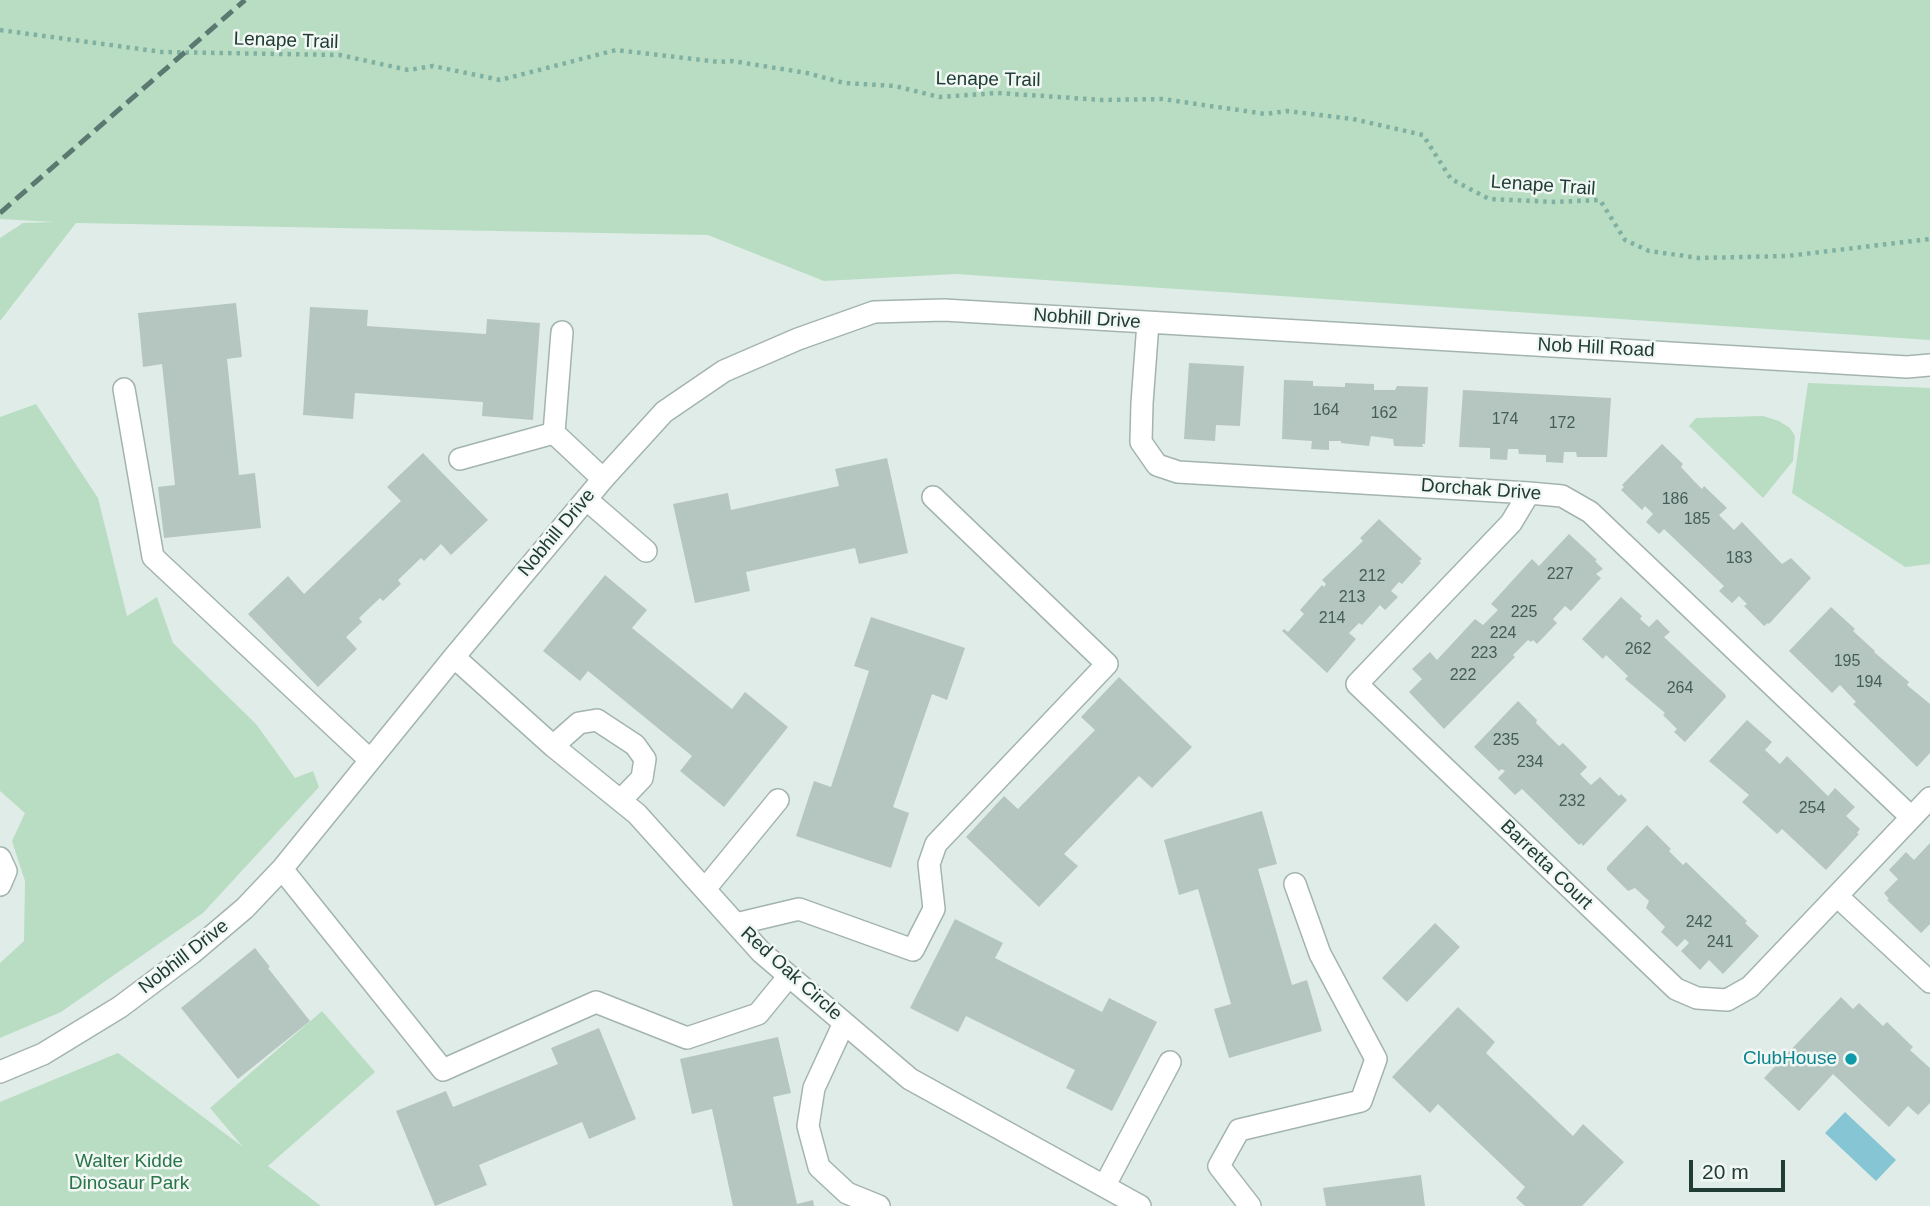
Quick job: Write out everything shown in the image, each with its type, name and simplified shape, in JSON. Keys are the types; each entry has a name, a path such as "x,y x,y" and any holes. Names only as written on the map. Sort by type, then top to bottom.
{"street":[{"name":"Nobhill Drive","path":"0,1072 43,1054 120,1007 192,953 245,908 282,869 603,479 664,412 724,371 798,339 874,312 944,310 1263,329"},
{"name":"Dorchak Drive","path":"1148,323 1141,442 1157,465 1178,472 1562,496 1590,512 1911,817"},
{"name":"Nob Hill Road","path":"1263,329 1907,367 1930,365"},
{"path":"554,433 562,332"},
{"path":"124,389 153,556 370,760"},
{"path":"554,433 603,479"},
{"path":"460,459 554,433"},
{"name":"Barretta Court","path":"1529,492 1511,523 1357,684 1676,989 1697,998 1727,1000 1750,987 1930,798"},
{"path":"736,924 799,909 913,950 934,909 929,864 936,844 1107,664 933,497"},
{"path":"586,499 646,551"},
{"name":"Red Oak Circle","path":"454,657 553,746 637,814 761,952 910,1079 1140,1206"},
{"path":"553,746 579,723 597,720 635,745 645,759 642,778 621,800"},
{"path":"705,889 778,800"},
{"path":"0,858 6,871 0,886"},
{"path":"282,869 443,1070 596,1002 687,1038 758,1014 789,976"},
{"path":"1250,1206 1219,1166 1239,1130 1361,1101 1376,1059 1320,954 1295,884"},
{"path":"1837,896 1930,982"},
{"path":"844,1023 814,1088 808,1126 819,1167 847,1193 879,1206"},
{"path":"1105,1185 1170,1062"}],"path":[{"name":"Lenape Trail","path":"0,30 162,52 340,55 408,70 433,66 500,80 616,50 719,62 732,61 807,73 844,83 895,86 939,97 998,93 1102,100 1162,99 1266,114 1287,111 1353,119 1423,135 1451,179 1489,199 1600,201 1625,240 1649,251 1699,258 1787,256 1930,239"}],"green space":[{"path":"0,0 1930,0 1930,340 956,274 824,281 708,235 76,223 0,321 0,238 23,223 54,222 0,219"},
{"path":"1808,383 1930,388 1930,564 1905,567 1792,493"},
{"path":"36,404 98,498 127,616 157,597 173,643 256,724 295,778 313,771 319,787 203,913 61,1012 0,1038 0,963 24,941 25,881 12,841 25,813 0,791 0,417"},
{"path":"1763,416 1779,421 1790,428 1795,436 1793,461 1763,498 1689,426 1696,418"},
{"name":"Walter Kidde Dinosaur Park","path":"322,1011 375,1072 268,1166 321,1206 0,1206 0,1102 118,1053 243,1147 210,1108"}],"water":[{"path":"1845,1112 1896,1160 1876,1181 1825,1133"}],"building":[{"path":"236,303 242,357 227,359 239,475 255,473 261,528 164,538 158,487 175,485 162,364 143,367 138,313"},
{"path":"310,307 368,310 367,326 486,334 487,319 540,323 533,420 482,416 483,402 355,393 353,419 303,415"},
{"path":"1189,363 1244,366 1240,426 1216,425 1215,441 1184,439"},
{"path":"1284,380 1313,381 1313,386 1374,384 1374,390 1395,390 1397,386 1428,387 1425,444 1422,444 1423,447 1394,446 1393,439 1371,436 1369,446 1329,441 1329,450 1311,449 1312,441 1282,439"},
{"path":"1463,390 1611,398 1607,457 1577,457 1576,452 1564,452 1563,463 1546,462 1546,455 1519,454 1518,449 1508,449 1507,460 1490,459 1490,448 1459,447"},
{"path":"1662,444 1683,464 1681,467 1702,489 1704,486 1727,508 1719,515 1734,530 1742,522 1782,564 1791,558 1811,578 1769,624 1764,626 1744,606 1747,604 1739,596 1732,603 1719,591 1724,586 1664,529 1659,534 1646,522 1653,514 1645,506 1642,510 1621,490 1624,487 1622,485"},
{"path":"423,453 488,520 451,555 441,544 424,561 421,558 398,580 401,584 383,601 380,598 359,618 362,622 346,637 357,649 318,687 248,614 288,576 304,594 401,501 387,487"},
{"path":"887,458 908,553 859,564 855,548 746,572 750,591 695,603 673,504 728,493 731,510 839,486 835,469"},
{"path":"1379,519 1422,559 1419,561 1421,563 1402,584 1399,582 1391,591 1398,597 1385,610 1380,605 1362,625 1359,623 1349,633 1356,639 1327,673 1282,631 1284,629 1288,632 1304,614 1300,610 1322,585 1324,587 1326,584 1322,580 1363,541 1360,538"},
{"path":"1569,534 1597,560 1595,561 1603,569 1596,574 1601,578 1571,611 1565,606 1553,619 1557,623 1537,644 1528,640 1513,655 1515,657 1444,729 1409,692 1422,679 1412,669 1430,652 1437,660 1475,619 1483,625 1498,610 1491,604 1532,559 1539,566"},
{"path":"605,575 647,610 632,628 732,709 745,692 788,727 724,807 680,771 692,756 588,671 580,681 543,651"},
{"path":"1621,597 1642,616 1640,619 1649,627 1657,619 1670,632 1664,637 1725,694 1726,697 1685,742 1674,732 1677,729 1663,715 1665,713 1625,679 1628,676 1606,655 1603,659 1582,639"},
{"path":"1831,607 1855,629 1853,631 1874,652 1909,682 1907,685 1930,704 1930,753 1917,767 1853,704 1856,702 1840,685 1832,693 1789,651"},
{"path":"871,617 965,648 947,700 932,694 893,807 909,813 891,868 796,836 814,781 831,787 869,671 854,666"},
{"path":"1119,677 1192,747 1152,788 1139,776 1064,854 1078,866 1039,907 966,837 1004,796 1018,809 1095,730 1081,717"},
{"path":"1518,701 1559,746 1563,743 1587,767 1580,774 1591,785 1600,777 1619,796 1621,794 1627,800 1583,846 1522,789 1515,795 1498,778 1505,771 1499,771 1474,747"},
{"path":"1747,720 1772,742 1765,750 1780,764 1787,756 1828,796 1835,788 1855,807 1846,816 1860,829 1857,833 1859,834 1826,870 1782,829 1777,834 1742,802 1749,795 1709,761"},
{"path":"1262,811 1277,864 1258,869 1292,985 1307,980 1322,1031 1229,1058 1214,1009 1231,1004 1198,889 1179,895 1164,840"},
{"path":"1647,825 1683,865 1686,862 1759,936 1723,974 1709,960 1700,970 1681,951 1689,943 1685,939 1677,947 1661,932 1665,927 1646,908 1649,901 1635,888 1628,891 1607,870"},
{"path":"1930,843 1930,924 1921,933 1887,900 1889,899 1884,893 1898,879 1889,870 1906,852 1914,860"},
{"path":"955,919 1003,943 995,958 1102,1012 1109,998 1157,1022 1112,1111 1066,1088 1075,1070 966,1016 958,1032 910,1008"},
{"path":"1435,923 1460,947 1407,1002 1382,978"},
{"path":"255,948 310,1021 238,1079 181,1008"},
{"name":"ClubHouse","path":"1841,997 1853,1009 1859,1003 1883,1026 1887,1022 1913,1047 1910,1050 1930,1068 1930,1103 1918,1115 1908,1106 1889,1127 1833,1074 1799,1111 1764,1078"},
{"path":"1458,1007 1495,1042 1486,1053 1573,1136 1583,1124 1624,1162 1582,1206 1525,1206 1516,1198 1525,1187 1438,1104 1430,1113 1392,1077"},
{"path":"599,1028 636,1119 589,1139 582,1122 479,1165 487,1185 435,1206 396,1111 446,1091 453,1107 558,1064 551,1048"},
{"path":"778,1037 791,1093 773,1097 797,1204 813,1200 814,1206 733,1206 712,1109 692,1114 680,1059"},
{"path":"1421,1175 1425,1206 1326,1206 1323,1188"}],"railway":[{"path":"0,213 245,0"}],"place":[{"name":"ClubHouse","path":"1851,1059"}]}
